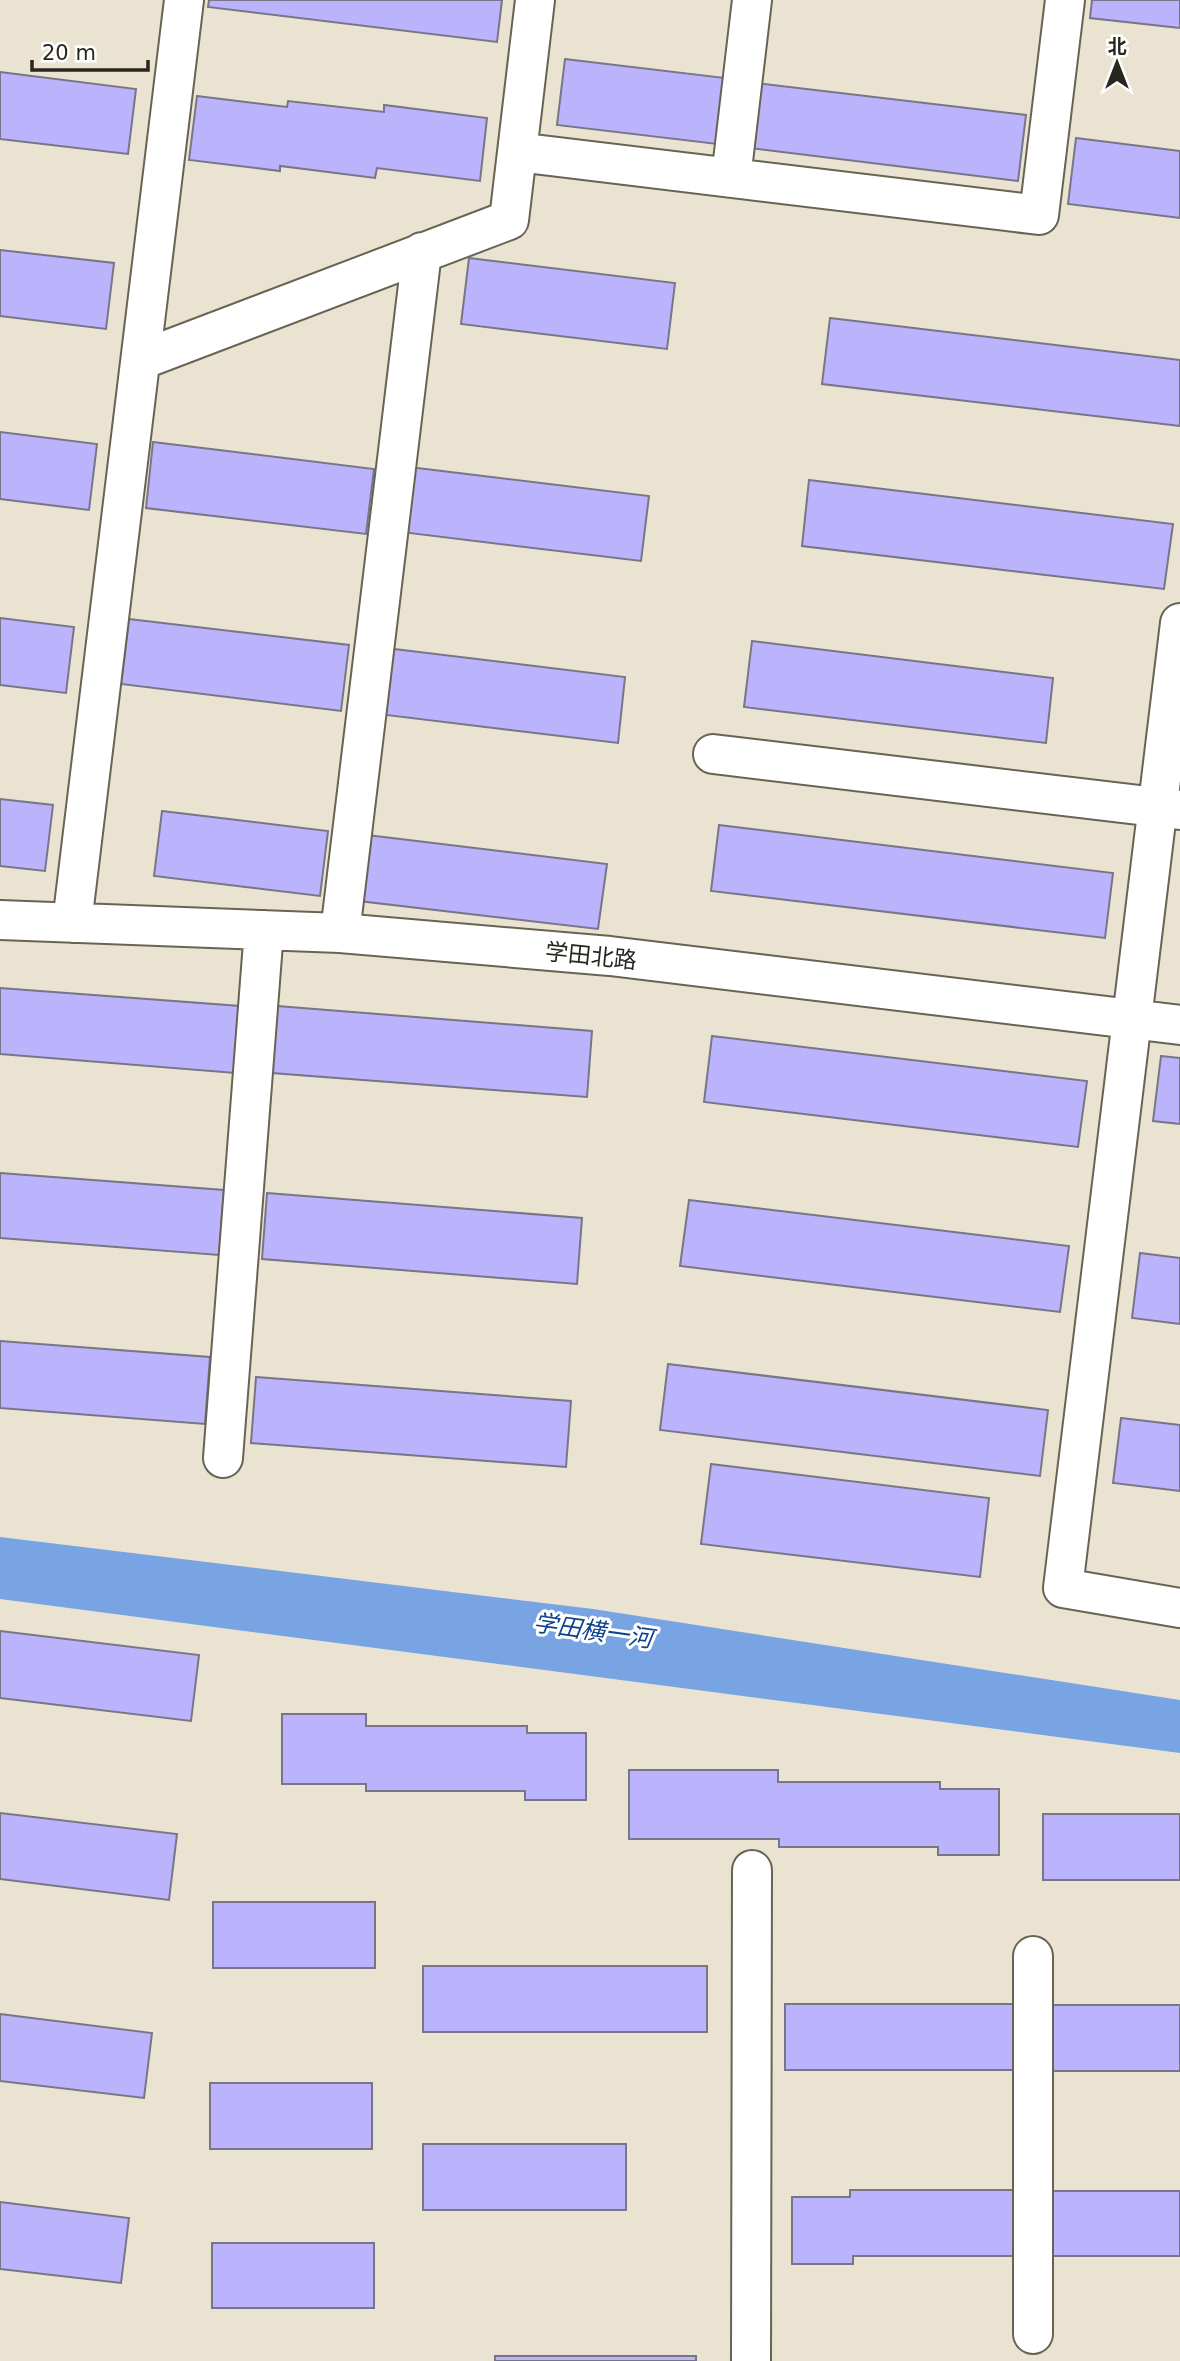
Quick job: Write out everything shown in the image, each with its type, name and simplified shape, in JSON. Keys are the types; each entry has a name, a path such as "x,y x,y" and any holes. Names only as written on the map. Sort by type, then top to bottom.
{"street":[{"path":"72,923 184,0"},
{"path":"141,360 509,220 535,0"},
{"path":"731,178 752,0"},
{"path":"517,152 1039,215 1065,0"},
{"path":"340,933 422,252"},
{"path":"1180,623 1169,808 1132,1019 1063,1588 1180,1608"},
{"path":"713,754 1169,808"},
{"name":"学田北路","path":"0,920 340,933 610,956 1180,1025"},
{"path":"223,1458 264,930"},
{"path":"751,2361 752,1870"},
{"path":"1033,1955 1033,2334"}],"water":[{"name":"学田横一河","path":"0,1537 593,1609 1180,1700 1180,1753 0,1599"}],"building":[{"path":"209,0 502,0 497,42 208,7"},
{"path":"1092,0 1180,0 1180,28 1090,18"},
{"path":"565,59 725,78 717,144 557,125"},
{"path":"0,72 136,89 128,154 0,139"},
{"path":"756,83 1026,115 1018,181 749,148"},
{"path":"197,96 287,107 288,101 384,112 384,105 487,118 480,181 377,168 375,178 280,166 280,171 189,160"},
{"path":"1076,138 1180,151 1180,218 1068,204"},
{"path":"0,250 114,263 106,329 0,316"},
{"path":"469,258 675,283 667,349 461,324"},
{"path":"830,318 1180,360 1180,426 822,384"},
{"path":"0,432 97,444 89,510 0,499"},
{"path":"153,442 374,469 366,534 146,508"},
{"path":"409,467 649,496 641,561 401,532"},
{"path":"809,480 1173,524 1164,589 802,546"},
{"path":"0,618 74,627 66,693 0,685"},
{"path":"129,619 349,645 341,711 121,684"},
{"path":"752,641 1053,678 1046,743 744,707"},
{"path":"386,648 625,677 618,743 378,714"},
{"path":"0,799 53,805 45,871 0,866"},
{"path":"162,811 328,831 320,896 154,876"},
{"path":"719,825 1113,873 1105,938 711,891"},
{"path":"367,835 607,864 598,929 359,901"},
{"path":"0,988 240,1006 235,1073 0,1054"},
{"path":"277,1006 592,1031 587,1097 272,1073"},
{"path":"712,1036 1087,1081 1078,1147 704,1102"},
{"path":"1161,1056 1180,1058 1180,1124 1153,1121"},
{"path":"0,1173 224,1190 219,1255 0,1238"},
{"path":"267,1193 582,1218 577,1284 262,1259"},
{"path":"689,1200 1069,1246 1060,1312 680,1266"},
{"path":"1140,1253 1180,1258 1180,1324 1132,1318"},
{"path":"0,1341 210,1357 205,1424 0,1408"},
{"path":"668,1364 1048,1410 1040,1476 660,1430"},
{"path":"256,1377 571,1401 566,1467 251,1443"},
{"path":"1121,1418 1180,1425 1180,1491 1113,1483"},
{"path":"711,1464 989,1498 980,1577 701,1544"},
{"path":"0,1631 199,1655 191,1721 0,1698"},
{"path":"282,1714 366,1714 366,1726 527,1726 527,1733 586,1733 586,1800 525,1800 525,1791 366,1791 366,1784 282,1784"},
{"path":"629,1770 778,1770 778,1782 940,1782 940,1789 999,1789 999,1855 938,1855 938,1847 779,1847 779,1839 629,1839"},
{"path":"0,1813 177,1834 169,1900 0,1879"},
{"path":"1043,1814 1180,1814 1180,1880 1043,1880"},
{"path":"213,1902 375,1902 375,1968 213,1968"},
{"path":"423,1966 707,1966 707,2032 423,2032"},
{"path":"785,2004 1017,2004 1017,2070 785,2070"},
{"path":"1044,2005 1180,2005 1180,2071 1044,2071"},
{"path":"0,2014 152,2033 144,2098 0,2081"},
{"path":"210,2083 372,2083 372,2149 210,2149"},
{"path":"423,2144 626,2144 626,2210 423,2210"},
{"path":"850,2190 1016,2190 1016,2256 853,2256 853,2264 792,2264 792,2197 850,2197"},
{"path":"1044,2191 1180,2191 1180,2256 1044,2256"},
{"path":"0,2202 129,2218 121,2283 0,2269"},
{"path":"212,2243 374,2243 374,2308 212,2308"},
{"path":"495,2356 696,2356 696,2361 495,2361"}]}
